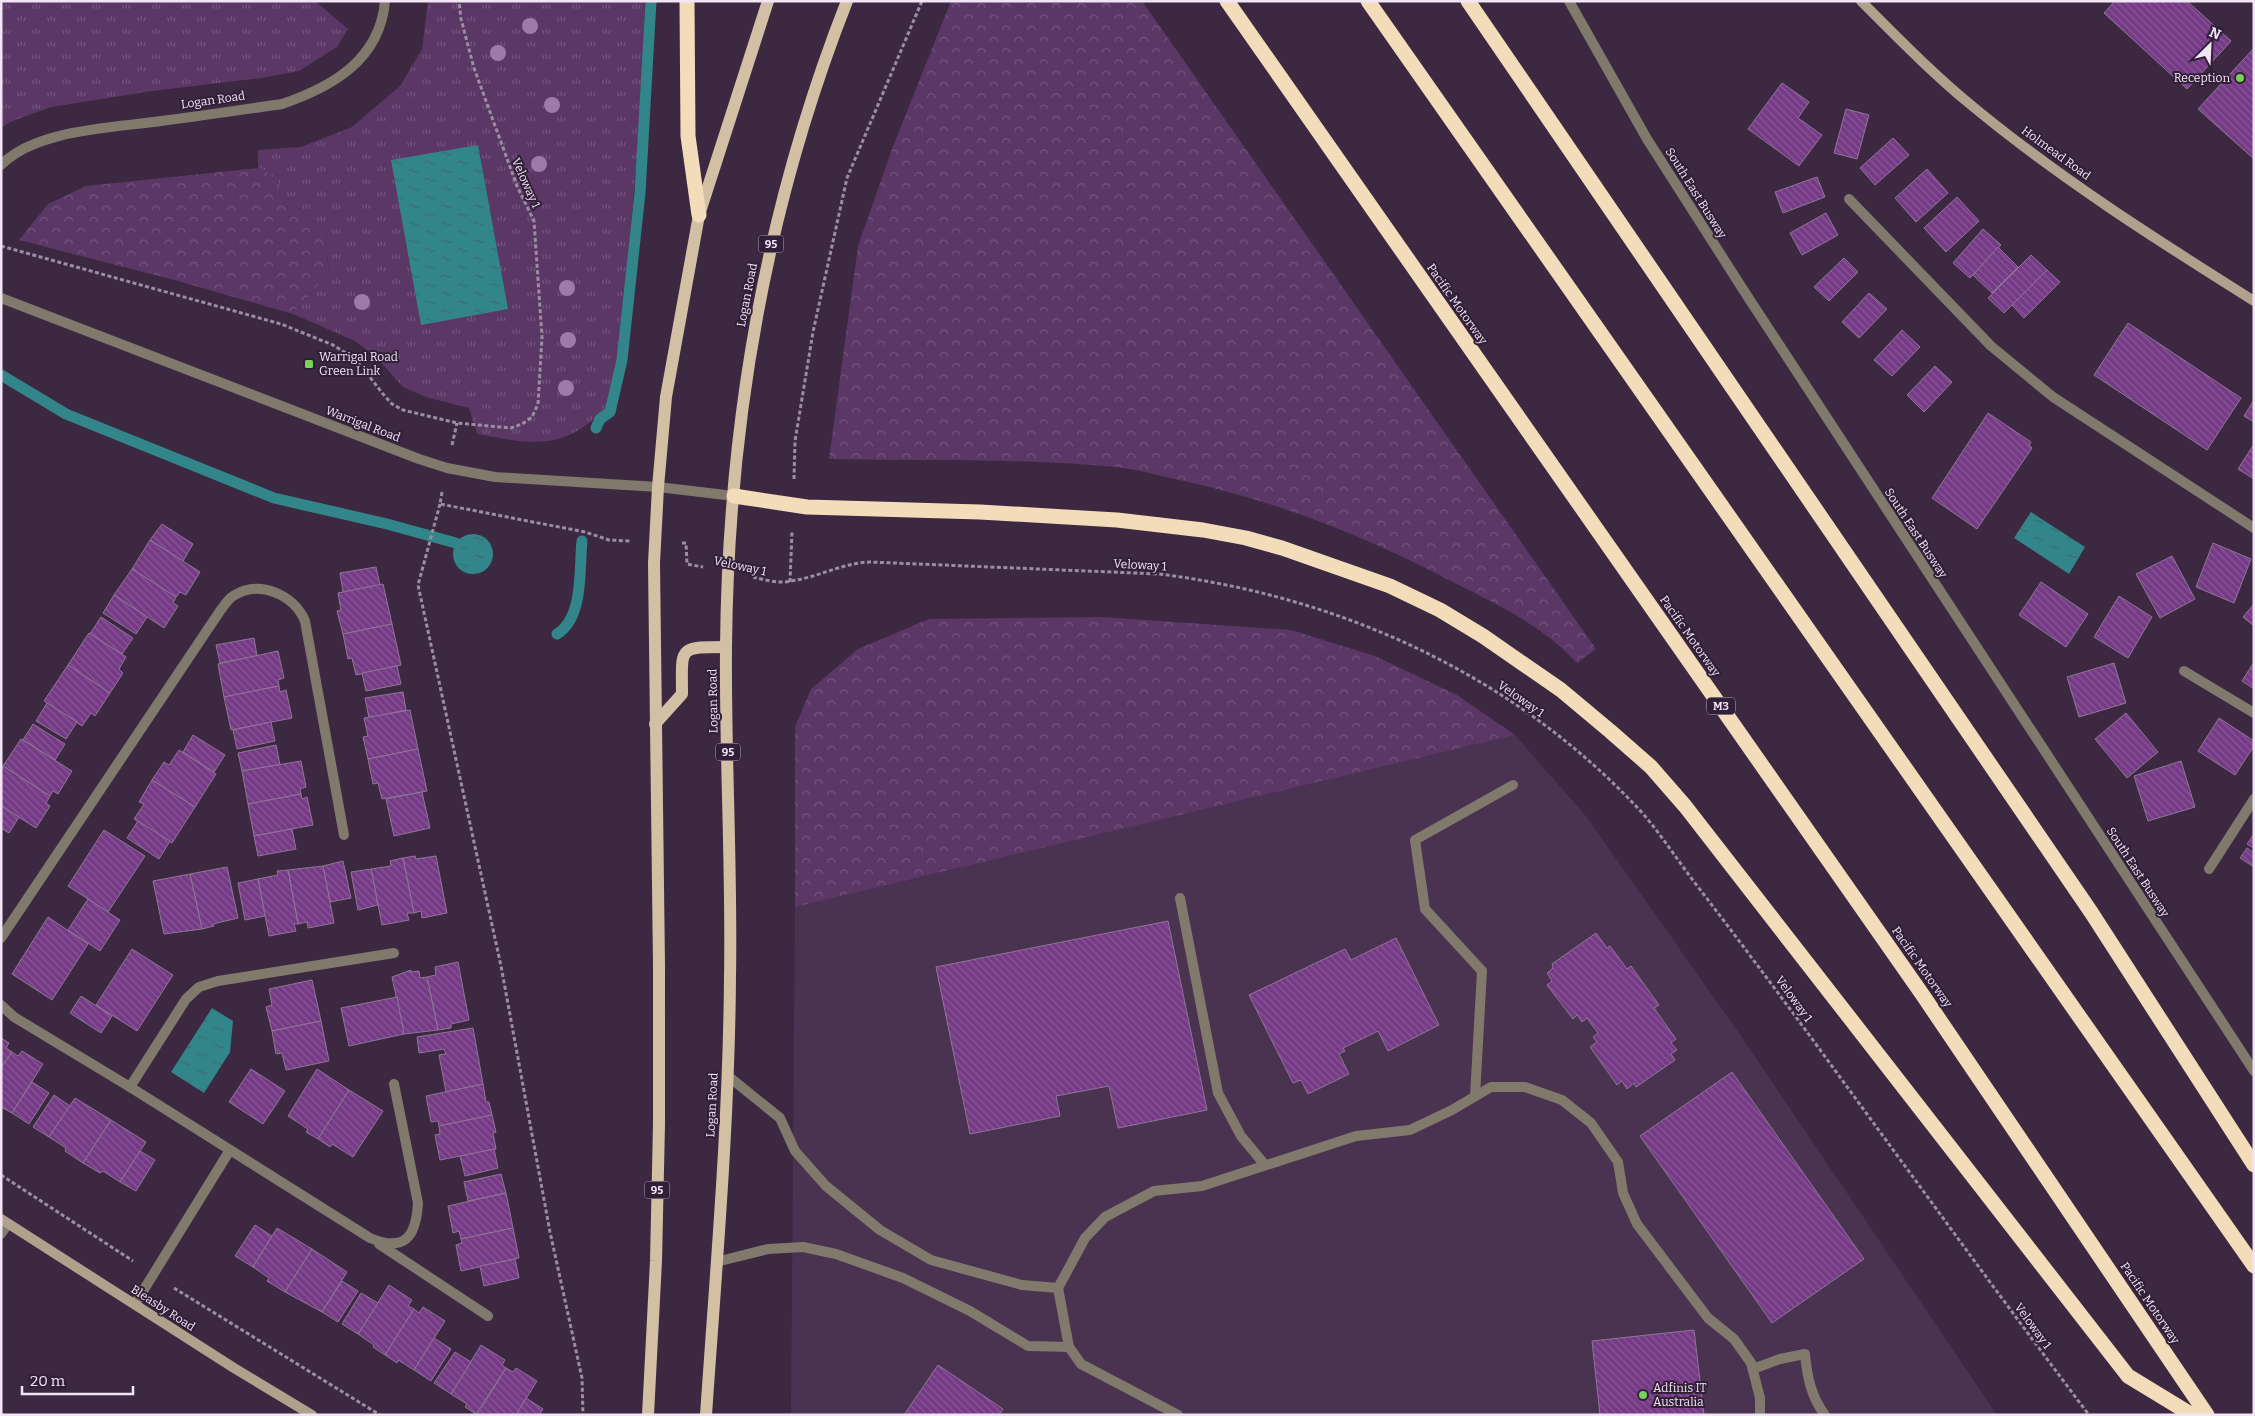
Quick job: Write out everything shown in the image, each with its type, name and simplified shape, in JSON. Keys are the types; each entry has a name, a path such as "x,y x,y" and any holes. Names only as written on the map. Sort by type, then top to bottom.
{"highway":[{"path":"687,1 688,136 698,215"},
{"name":"Pacific Motorway","path":"1227,1 1922,994 2208,1415"},
{"path":"1368,1 2254,1266"},
{"path":"1468,1 2092,912 2254,1165"},
{"path":"734,496 793,505 1117,520 1165,525 1246,538 1282,548 1390,586 1440,610 1524,662 1562,690 1610,730 1668,786 1789,938 2128,1376 2192,1415"}],"main road":[{"name":"95","path":"648,1415 656,1261 659,1124 659,966 655,724 655,542 658,487 666,397 698,215 768,1"},
{"name":"Logan Road","path":"706,1415 728,1076 730,858 726,647 734,496 747,371 772,240 812,98 847,1"},
{"path":"655,724 682,694 682,662 687,651 694,647 726,647"}],"street":[{"name":"Logan Road","path":"1,165 23,149 43,141 78,133 282,104 311,94 335,81 369,50 378,29 385,1"},
{"name":"South East Busway","path":"1568,1 1647,139 1738,284 2254,1071"},
{"name":"Holmead Road","path":"1861,1 1910,50 1970,105 2035,155 2155,238 2254,301"},
{"path":"1849,199 1991,346 2053,397 2254,528"},
{"name":"Warrigal Road","path":"1,298 412,456 448,468 495,477 658,487 734,496"},
{"path":"1,938 220,611 232,596 249,590 260,588 276,593 291,601 300,610 305,622 344,835"},
{"path":"2184,671 2254,713"},
{"path":"1475,1096 1482,971 1425,909 1415,840 1513,785"},
{"path":"2209,869 2254,799"},
{"path":"1180,898 1218,1093 1241,1136 1265,1165"},
{"path":"130,1087 177,1011 199,987 218,981 394,953"},
{"path":"1,1004 14,1017 130,1087 370,1238 488,1316"},
{"path":"728,1076 780,1118 795,1152 826,1186 880,1230 931,1260 1022,1285 1058,1288"},
{"path":"370,1238 384,1244 402,1243 410,1236 417,1223 418,1204 394,1084"},
{"path":"1178,1415 1081,1364 1069,1347 1058,1288 1085,1238 1105,1217 1154,1191 1202,1186 1356,1136 1410,1130 1492,1087 1525,1086 1562,1100 1591,1123 1618,1162 1623,1193 1637,1224 1708,1318 1734,1339 1751,1363 1760,1398 1760,1415"},
{"path":"135,1304 230,1150"},
{"path":"1,1234 5,1221"},
{"name":"Bleasby Road","path":"5,1221 234,1368 312,1415"},
{"path":"716,1262 777,1249 803,1247 836,1254 911,1282 970,1310 1028,1346 1069,1347"},
{"path":"1753,1369 1780,1359 1805,1354 1807,1375 1817,1404 1825,1415"}],"path":[{"name":"Veloway 1","path":"1,246 281,324 333,345 349,355 362,367 383,394 397,407 417,414 457,423 511,428 522,424 532,417 538,404 542,337 534,221 514,178 474,68 461,19 459,1"},
{"path":"790,582 796,432 813,332 847,178 922,1"},
{"path":"457,423 431,544 418,585 501,966 550,1232 582,1378 583,1415"},
{"name":"Veloway 1","path":"440,504 585,532 609,540 686,543 687,564 772,581 790,582 852,563 870,562 1159,574 1193,578 1235,585 1274,595 1382,632 1436,656 1478,680 1534,718 1578,751 1634,804 1751,956 2089,1415"},
{"path":"1,1175 153,1274 380,1415"}],"shaded area":[{"path":"1515,735 1586,816 1741,1036 1997,1415 791,1415 795,907"}],"green space":[{"path":"1,1 315,1 348,29 337,47 299,71 51,107 10,122 1,128"},
{"path":"428,1 645,1 637,160 615,380 606,408 575,432 561,438 531,442 477,434 469,408 426,397 403,387 377,358 355,341 293,314 329,273 325,231 289,200 274,175 258,168 258,150 301,147 352,127 400,86 422,49"},
{"path":"951,1 1142,1 1596,649 1577,663 1549,637 1516,615 1482,596 1382,547 1280,508 1210,487 1131,469 1081,464 1009,461 829,459 858,246 892,149"},
{"path":"258,168 274,175 289,200 325,231 329,273 293,314 178,281 19,240 48,204 86,186"},
{"path":"1102,617 1291,630 1375,656 1457,695 1515,735 795,907 795,727 811,689 858,649 929,619"}],"water":[{"path":"478,145 508,309 421,325 391,160"},
{"path":"2031,512 2085,547 2069,574 2014,538"},
{"path":"473,534 487,540 493,554 487,568 473,574 459,568 453,554 459,540"},
{"path":"212,1008 233,1021 230,1052 204,1093 171,1072"}],"building":[{"path":"2115,1 2187,1 2231,41 2187,89 2104,13"},
{"name":"Reception","path":"2254,48 2254,159 2198,109"},
{"path":"1782,83 1809,102 1798,118 1822,135 1799,166 1748,129"},
{"path":"1846,109 1869,115 1857,159 1834,153"},
{"path":"1893,138 1909,155 1875,185 1860,168"},
{"path":"1927,169 1948,193 1916,222 1895,198"},
{"path":"1817,177 1825,197 1783,213 1775,192"},
{"path":"1957,197 1979,221 1946,252 1924,228"},
{"path":"1826,213 1838,235 1802,255 1790,233"},
{"path":"1983,229 2001,245 1970,278 1953,263"},
{"path":"1998,247 2018,267 1992,293 1973,275"},
{"path":"2031,255 2047,270 2004,313 1988,298"},
{"path":"1844,258 1858,272 1829,301 1814,287"},
{"path":"2047,270 2060,282 2024,318 2012,305"},
{"path":"1869,293 1887,309 1859,338 1842,322"},
{"path":"2128,323 2241,398 2207,450 2094,375"},
{"path":"1902,330 1920,347 1892,376 1874,360"},
{"path":"1935,366 1952,382 1924,412 1907,395"},
{"path":"2254,400 2254,422 2244,416"},
{"path":"1988,413 2031,442 2029,445 2032,448 1977,529 1932,498"},
{"path":"2254,444 2254,479 2238,469"},
{"path":"162,524 193,544 183,561 150,540"},
{"path":"150,540 200,572 186,595 180,592 176,597 132,569"},
{"path":"2213,543 2251,559 2234,603 2196,587"},
{"path":"2172,556 2195,599 2160,618 2136,574"},
{"path":"376,567 380,585 343,592 340,573"},
{"path":"132,569 176,597 173,603 178,606 164,628 114,595"},
{"path":"2041,582 2088,614 2066,647 2019,615"},
{"path":"383,584 392,624 343,634 337,611 341,610 338,593"},
{"path":"114,595 147,617 136,634 103,613"},
{"path":"2119,596 2152,617 2128,658 2094,637"},
{"path":"2254,604 2254,626 2243,617"},
{"path":"101,617 133,638 122,654 90,634"},
{"path":"392,624 401,665 356,675 352,658 348,659 343,634"},
{"path":"89,633 126,657 119,669 123,673 110,693 68,665"},
{"path":"254,638 257,656 220,663 216,645"},
{"path":"278,651 284,678 278,680 279,686 224,697 218,664"},
{"path":"2254,662 2254,689 2242,681"},
{"path":"2114,663 2126,703 2079,717 2067,677"},
{"path":"68,665 110,693 95,716 91,713 82,726 44,701"},
{"path":"397,666 401,684 366,691 362,673"},
{"path":"279,686 280,692 286,690 292,718 231,730 224,697"},
{"path":"403,692 406,710 369,718 365,698"},
{"path":"47,703 77,722 66,739 36,721"},
{"path":"410,710 418,749 368,759 363,737 368,736 364,718"},
{"path":"2126,713 2158,752 2127,778 2095,739"},
{"path":"2219,718 2254,741 2254,746 2235,775 2198,751"},
{"path":"271,722 275,741 237,749 233,730"},
{"path":"33,724 65,744 55,760 23,740"},
{"path":"193,735 225,755 214,772 183,752"},
{"path":"21,739 72,771 58,794 53,791 50,796 3,766"},
{"path":"276,745 280,765 242,771 238,753"},
{"path":"418,749 427,791 382,799 378,783 373,784 368,759"},
{"path":"179,750 216,774 195,807 152,780 164,762 169,765"},
{"path":"301,761 306,787 300,789 301,794 248,804 242,771"},
{"path":"2181,761 2195,807 2148,821 2134,776"},
{"path":"3,766 50,796 46,803 50,806 36,828 1,806 1,770"},
{"path":"152,780 195,807 172,843 134,819 144,804 139,802"},
{"path":"422,792 430,828 394,836 386,799"},
{"path":"301,794 302,799 307,797 313,825 254,836 248,804"},
{"path":"1,806 19,817 9,833 1,828"},
{"path":"138,821 170,841 159,859 127,838"},
{"path":"292,829 296,849 258,856 254,836"},
{"path":"104,830 145,856 108,912 68,886"},
{"path":"2254,834 2254,848 2247,844"},
{"path":"2247,848 2254,853 2254,867 2240,858"},
{"path":"415,856 416,859 436,856 447,913 422,918 421,911 414,913 403,858"},
{"path":"403,858 414,913 407,913 409,920 382,925 371,869 391,866 390,861"},
{"path":"343,861 351,898 330,902 323,866"},
{"path":"323,866 334,923 308,928 307,922 298,924 288,870"},
{"path":"227,867 238,918 213,924 214,926 202,929 190,874"},
{"path":"371,869 378,905 358,910 351,872"},
{"path":"288,870 298,924 294,924 296,931 269,936 258,879 278,875 277,871"},
{"path":"190,874 202,929 164,934 153,881"},
{"path":"258,879 265,916 245,920 238,883"},
{"path":"88,899 120,920 100,951 68,930"},
{"path":"48,917 88,944 52,1000 12,974"},
{"path":"1168,921 1207,1110 1118,1128 1109,1086 1056,1096 1060,1116 970,1134 936,967"},
{"path":"1596,933 1607,948 1610,946 1627,969 1631,966 1659,1005 1654,1008 1676,1039 1671,1043 1677,1050 1671,1054 1675,1060 1636,1087 1634,1083 1627,1089 1622,1081 1617,1085 1590,1047 1597,1042 1593,1037 1598,1033 1587,1018 1582,1022 1577,1015 1573,1019 1547,985 1552,981 1547,973 1553,968 1552,964"},
{"path":"1396,938 1439,1025 1388,1051 1378,1031 1343,1048 1345,1051 1339,1054 1349,1074 1308,1094 1301,1080 1293,1083 1249,995 1345,949 1351,960"},
{"path":"132,949 173,975 137,1031 96,1005"},
{"path":"458,962 469,1020 451,1024 451,1028 438,1030 427,977 436,975 435,967"},
{"path":"411,970 411,972 419,971 420,978 427,977 438,1030 404,1034 392,977"},
{"path":"312,980 321,1021 272,1031 266,1007 272,1005 269,989"},
{"path":"81,996 112,1016 101,1033 70,1013"},
{"path":"397,997 404,1034 349,1046 341,1008"},
{"path":"321,1021 329,1061 286,1070 282,1053 276,1054 272,1031"},
{"path":"473,1028 483,1084 446,1092 439,1055 446,1054 444,1049 419,1053 417,1037"},
{"path":"1,1038 9,1043 6,1048 12,1052 1,1068"},
{"path":"22,1051 43,1064 12,1113 1,1107 1,1068 12,1052 18,1056"},
{"path":"251,1069 285,1091 263,1124 229,1102"},
{"path":"317,1069 349,1090 318,1139 306,1132 308,1129 288,1116"},
{"path":"1732,1072 1864,1259 1772,1323 1640,1136"},
{"path":"32,1082 49,1093 29,1124 12,1113"},
{"path":"483,1084 486,1102 489,1102 492,1115 439,1126 438,1121 431,1122 426,1096"},
{"path":"349,1090 383,1111 353,1157 332,1144 330,1147 318,1139"},
{"path":"54,1095 70,1106 49,1137 33,1127"},
{"path":"75,1098 111,1120 83,1163 65,1151 66,1148 49,1137"},
{"path":"492,1115 496,1132 493,1133 496,1149 440,1160 435,1135 440,1134 439,1126"},
{"path":"111,1120 146,1142 120,1182 103,1171 100,1173 83,1163"},
{"path":"494,1149 498,1168 465,1176 460,1156"},
{"path":"140,1151 155,1160 136,1191 120,1182"},
{"path":"501,1174 506,1193 468,1201 464,1182"},
{"path":"506,1193 513,1228 461,1239 459,1231 453,1233 448,1206"},
{"path":"255,1225 272,1236 253,1267 235,1256"},
{"path":"277,1228 312,1249 285,1292 267,1281 269,1278 253,1267"},
{"path":"513,1228 519,1258 461,1271 456,1245 462,1243 461,1239"},
{"path":"312,1249 347,1272 322,1312 285,1292"},
{"path":"515,1259 519,1278 484,1286 480,1266"},
{"path":"342,1281 358,1291 338,1322 322,1312"},
{"path":"389,1285 412,1300 408,1306 414,1309 385,1355 358,1334"},
{"path":"361,1293 378,1303 358,1334 342,1324"},
{"path":"423,1307 445,1321 414,1370 398,1360 397,1363 385,1355 414,1309 419,1313"},
{"path":"1694,1330 1704,1415 1600,1415 1592,1341"},
{"path":"434,1338 451,1349 431,1381 414,1370"},
{"path":"481,1345 505,1360 502,1365 506,1368 476,1414 465,1407 467,1404 451,1394"},
{"path":"455,1352 471,1362 451,1394 434,1383"},
{"path":"938,1365 1003,1409 999,1415 904,1415"},
{"path":"506,1368 513,1372 516,1368 537,1381 516,1415 477,1415"},
{"path":"526,1398 543,1409 539,1415 516,1415"}],"waterway":[{"path":"596,428 600,419 610,412 622,360 640,193 651,1"},
{"path":"1,375 66,414 274,498 387,524 456,543"},
{"path":"557,634 566,626 576,605 580,579 582,541"}],"place":[{"name":"Reception","path":"2240,78"},
{"name":"Warrigal Road Green Link","path":"309,364"},
{"name":"Adfinis IT Australia","path":"1643,1395"}]}
